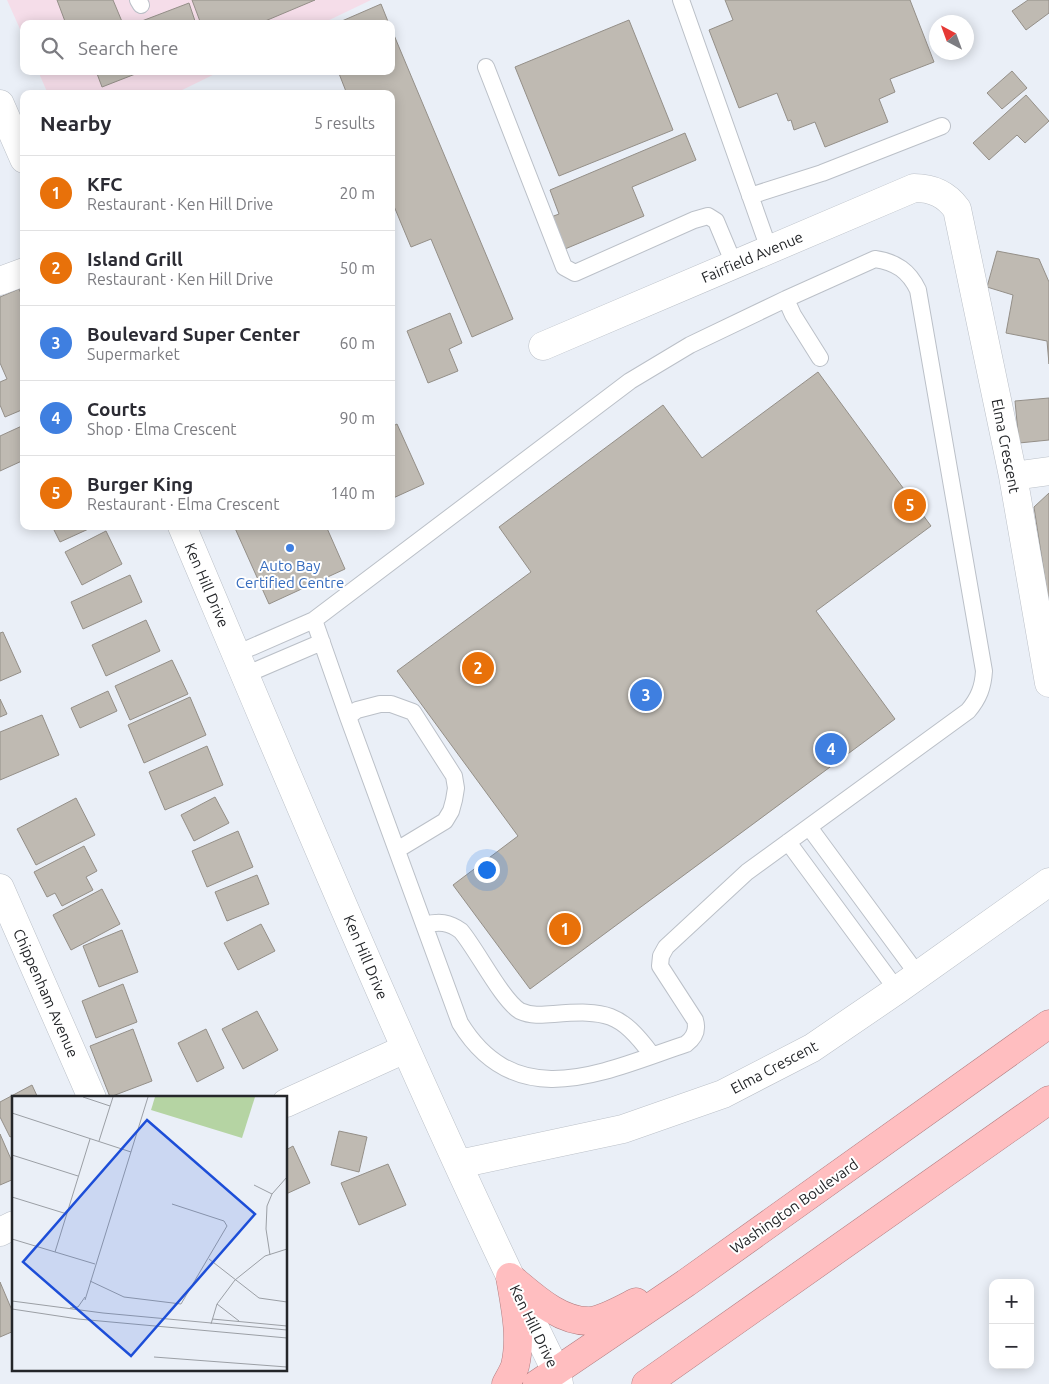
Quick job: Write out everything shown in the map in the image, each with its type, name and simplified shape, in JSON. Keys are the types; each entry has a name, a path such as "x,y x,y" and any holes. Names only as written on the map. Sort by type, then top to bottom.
{"highway":[{"name":"Washington Boulevard","path":"551,1380 1049,1024"},
{"path":"646,1384 1049,1100"},
{"path":"510,1277 545,1306 571,1318 591,1321 653,1294 686,1283"},
{"path":"506,1384 515,1368 518,1337 516,1308 510,1277"}],"street":[{"path":"0,104 20,150"},
{"name":"Fairfield Avenue","path":"543,346 914,188 929,189 943,195 957,209"},
{"name":"Elma Crescent","path":"957,209 1013,476 1049,683"},
{"path":"0,281 20,274"},
{"path":"1013,476 1049,471"},
{"name":"Ken Hill Drive","path":"184,530 405,1049 510,1277 551,1380"},
{"name":"Elma Crescent","path":"459,1164 623,1129 723,1094 812,1048 1049,882"},
{"name":"Chippenham Avenue","path":"3,903 91,1096"},
{"path":"288,1101 405,1049"},
{"path":"0,1232 12,1226"}],"lane":[{"path":"680,0 769,249"},
{"path":"486,67 564,267 575,273 694,220 708,216 716,222 734,264"},
{"path":"750,196 822,173 942,126"},
{"path":"241,665 314,620 630,380 690,345 876,259 897,265 913,280 918,290 984,671 981,693 968,711 747,872 663,952 660,962 662,971 696,1020 696,1030 693,1038 686,1044 598,1074 570,1079 540,1078 512,1072 482,1052 460,1023 314,620"},
{"path":"786,299 792,315 820,358"},
{"path":"241,665 322,642"},
{"path":"348,717 357,710 380,704 391,704 413,712 454,776 456,788 454,800 451,811 445,821 397,850"},
{"path":"809,827 907,983"},
{"path":"788,842 907,983"},
{"path":"424,924 440,922 461,931 507,998 518,1009 532,1015 598,1013 626,1025 637,1035 652,1056"}],"shaded area":[{"path":"7,0 371,0 329,20 20,20 20,29"},
{"path":"40,75 213,75 182,90 46,90"}],"building":[{"path":"57,0 113,0 121,20 64,20"},
{"path":"192,0 315,0 268,20 200,20"},
{"path":"725,0 910,0 929,49 929,60 933,60 934,62 890,79 895,92 879,99 888,122 825,147 815,122 794,130 791,120 788,121 777,93 739,108 709,30 733,20"},
{"path":"1028,0 1049,0 1049,13 1026,30 1012,11"},
{"path":"189,3 195,20 144,20"},
{"path":"381,4 387,20 344,20"},
{"path":"629,20 673,130 559,176 515,67"},
{"path":"395,38 513,319 472,337 431,239 411,247 395,209 395,90 345,90 340,75 395,75"},
{"path":"1012,71 1027,88 1002,109 987,93"},
{"path":"98,75 133,75 102,87"},
{"path":"1026,95 1049,121 1025,143 1017,135 989,160 973,143"},
{"path":"685,133 696,160 632,187 644,216 565,249 551,217 559,214 550,190"},
{"path":"997,251 1039,259 1049,282 1049,364 1047,341 1006,333 1013,295 987,287"},
{"path":"19,289 20,291 20,411 5,417 0,405 0,382 7,379 0,363 0,297"},
{"path":"450,313 462,343 449,349 458,371 428,383 407,331"},
{"path":"818,372 931,526 816,611 895,719 530,989 453,885 518,836 397,671 531,572 499,527 663,405 702,458"},
{"path":"1049,398 1049,440 1019,443 1015,401"},
{"path":"397,424 424,484 395,497 395,425"},
{"path":"20,427 20,462 0,471 0,436"},
{"path":"1049,493 1049,605 1034,507"},
{"path":"54,530 86,530 60,542"},
{"name":"Auto Bay Certified Centre","path":"236,530 328,530 345,569 269,604"},
{"path":"106,531 122,564 82,585 65,552"},
{"path":"130,575 142,602 83,629 71,602"},
{"path":"146,620 160,651 106,676 92,645"},
{"path":"3,632 21,672 0,681 0,633"},
{"path":"172,660 188,694 130,720 115,686"},
{"path":"108,691 117,711 80,728 71,708"},
{"path":"190,697 206,735 144,763 128,725"},
{"path":"0,699 7,714 0,717"},
{"path":"42,715 59,755 0,780 0,732"},
{"path":"207,746 223,785 165,810 149,772"},
{"path":"215,797 229,823 194,841 181,815"},
{"path":"76,798 95,835 36,865 17,829"},
{"path":"238,831 253,867 207,887 192,851"},
{"path":"84,846 97,871 86,877 93,890 62,906 55,893 47,897 34,872"},
{"path":"257,875 269,904 227,921 215,892"},
{"path":"102,889 120,924 71,950 53,915"},
{"path":"261,924 275,951 238,970 224,943"},
{"path":"122,930 138,972 99,987 83,946"},
{"path":"123,984 137,1022 96,1038 82,1001"},
{"path":"257,1011 278,1050 243,1069 222,1029"},
{"path":"133,1029 152,1081 110,1096 90,1046"},
{"path":"206,1029 224,1068 197,1082 178,1043"},
{"path":"32,1085 37,1096 12,1096 12,1136 10,1137 0,1117 0,1102"},
{"path":"339,1131 367,1137 359,1172 331,1165"},
{"path":"0,1134 12,1161 12,1180 0,1185"},
{"path":"293,1146 310,1183 288,1193 288,1149"},
{"path":"388,1164 406,1205 359,1225 341,1183"},
{"path":"0,1282 12,1310 12,1332 0,1337"}],"place":[{"name":"Burger King","path":"910,505"},
{"name":"Auto Bay Certified Centre","path":"290,548"},
{"name":"Island Grill","path":"478,668"},
{"name":"Boulevard Super Center","path":"646,695"},
{"name":"Courts","path":"831,749"},
{"name":"KFC","path":"565,929"}]}
